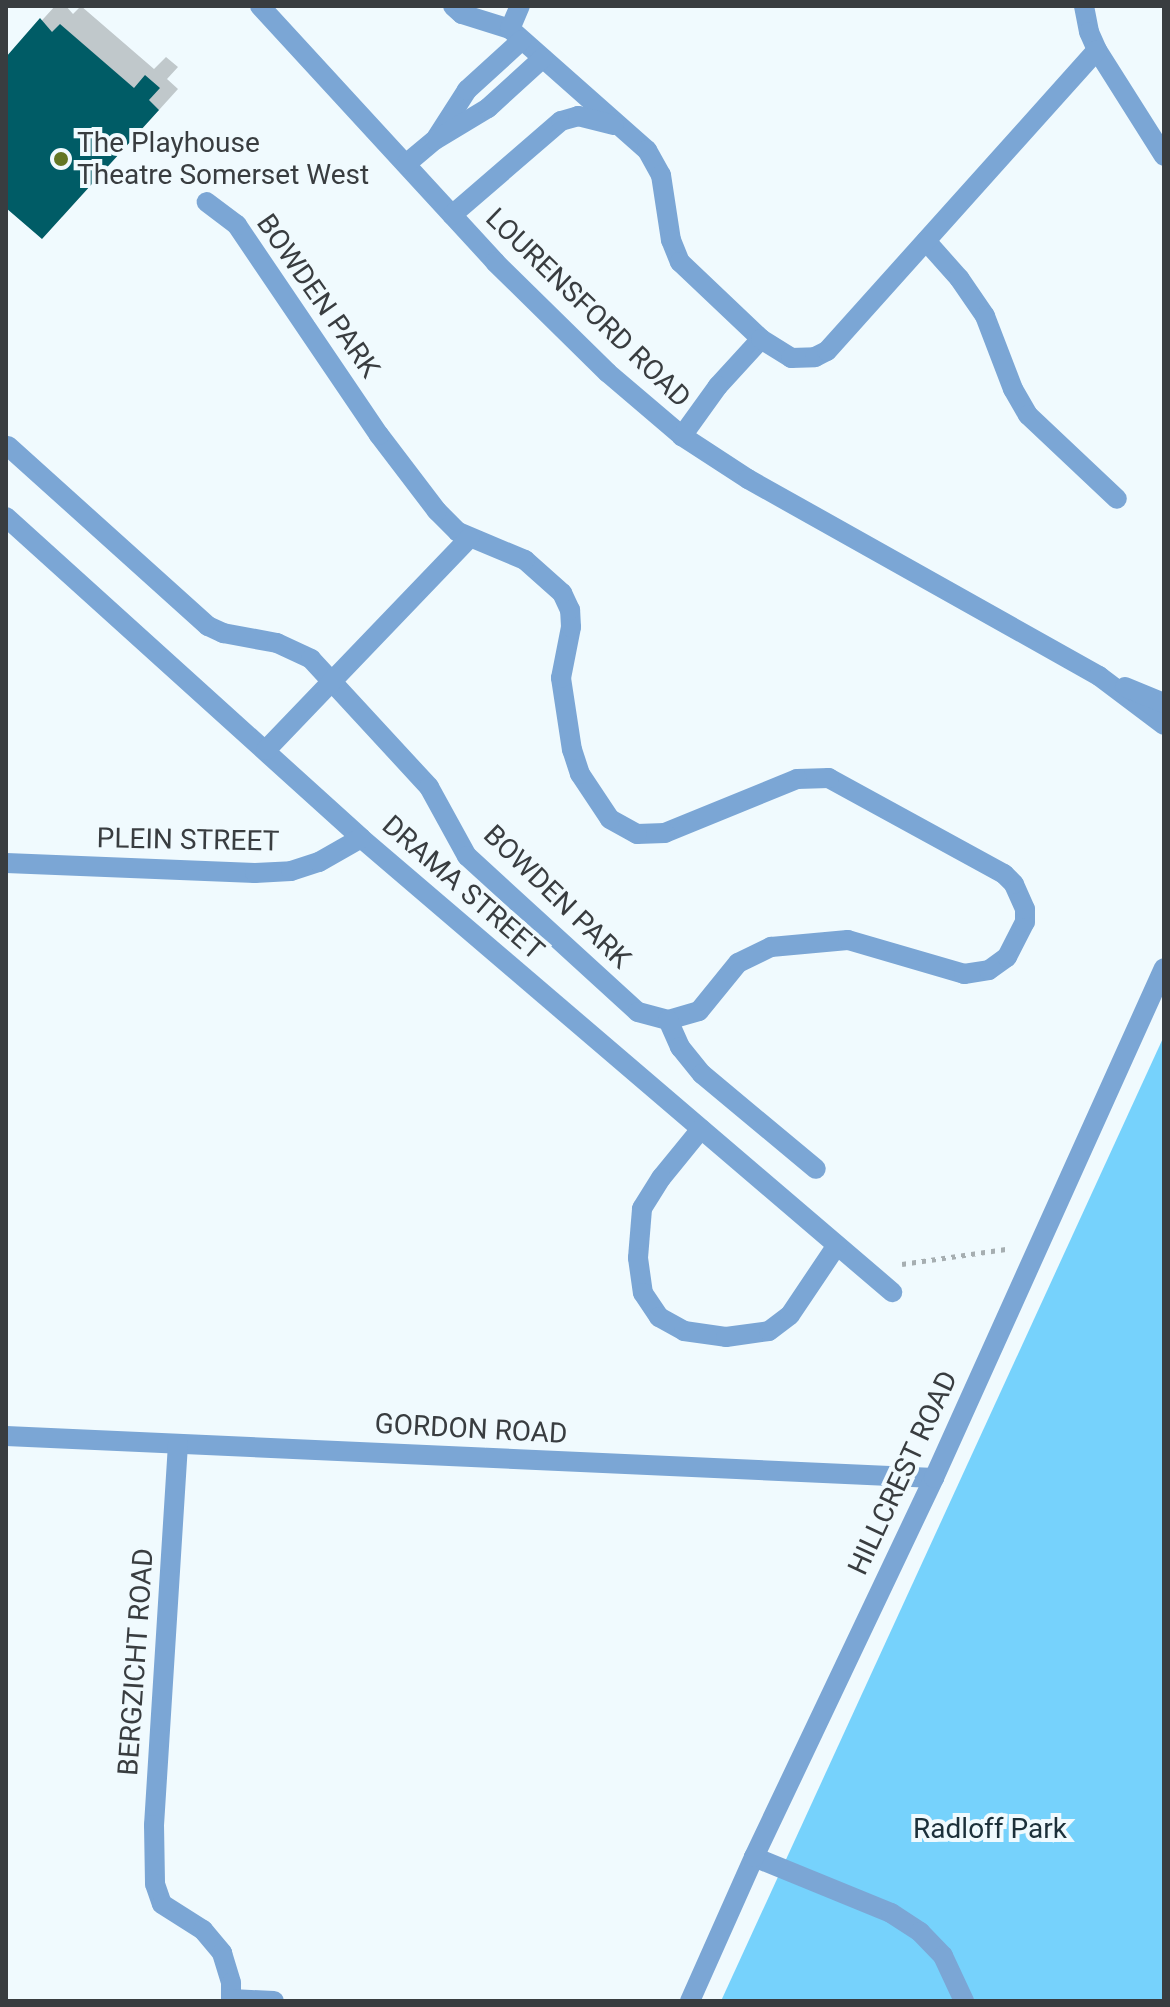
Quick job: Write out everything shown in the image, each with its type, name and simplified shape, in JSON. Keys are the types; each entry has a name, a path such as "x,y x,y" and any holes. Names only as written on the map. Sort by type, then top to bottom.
{"street":[{"name":"LOURENSFORD ROAD","path":"260,6 495,262 608,373 682,436 748,479 1099,676 1164,703"},
{"path":"453,6 462,14 516,34 647,150 661,175 671,240 680,262 761,339 791,358 815,357 827,351 1097,50"},
{"path":"435,140 467,90 516,34 520,6"},
{"path":"1084,6 1097,50 1164,156"},
{"path":"406,164 435,140 488,108 543,58"},
{"path":"452,215 561,121 589,117 622,128"},
{"name":"BOWDEN PARK","path":"8,446 208,626 223,633 295,649 311,659 429,787 467,856 626,1002 653,1018 668,1020 699,1011 738,963 771,947 826,939 848,940 964,974 989,970 1007,957 1025,922 1021,896 1004,874 829,778 797,779 665,833 637,834 624,829 599,806 575,763 561,678 571,627 567,601 555,584 525,560 469,538 437,511 379,435 237,225 207,202"},
{"path":"926,241 959,278 985,316 1013,389 1028,415 1117,499"},
{"path":"682,436 718,386 761,339"},
{"name":"DRAMA STREET","path":"6,517 361,838 892,1292"},
{"path":"266,750 469,538"},
{"name":"LOURENSFORD ROAD","path":"1099,676 1164,725"},
{"name":"PLEIN STREET","path":"6,863 255,873 291,871 319,862 361,838"},
{"name":"HILLCREST ROAD","path":"690,2001 754,1857 934,1478 1164,968"},
{"path":"668,1020 680,1047 702,1074 816,1169"},
{"path":"701,1129 661,1178 642,1209 638,1258 643,1293 659,1317 684,1331 726,1337 769,1331 790,1315 837,1245"},
{"name":"GORDON ROAD","path":"6,1436 934,1478"},
{"name":"BERGZICHT ROAD","path":"178,1444 154,1825 155,1884 162,1904 203,1930 222,1953 231,1983 231,2000"},
{"path":"754,1857 891,1913 920,1932 943,1956 964,2001"},
{"path":"231,2000 274,2001"}],"path":[{"path":"865,1269 1039,1244"}],"green space":[{"name":"Radloff Park","path":"1164,1036 1164,2001 721,2001"}],"building":[{"name":"The Playhouse Theatre Somerset West","path":"40,18 52,32 60,24 134,88 145,75 160,88 149,100 159,110 42,239 6,208 6,57"}],"place":[{"name":"The Playhouse Theatre Somerset West","path":"61,159"}]}
